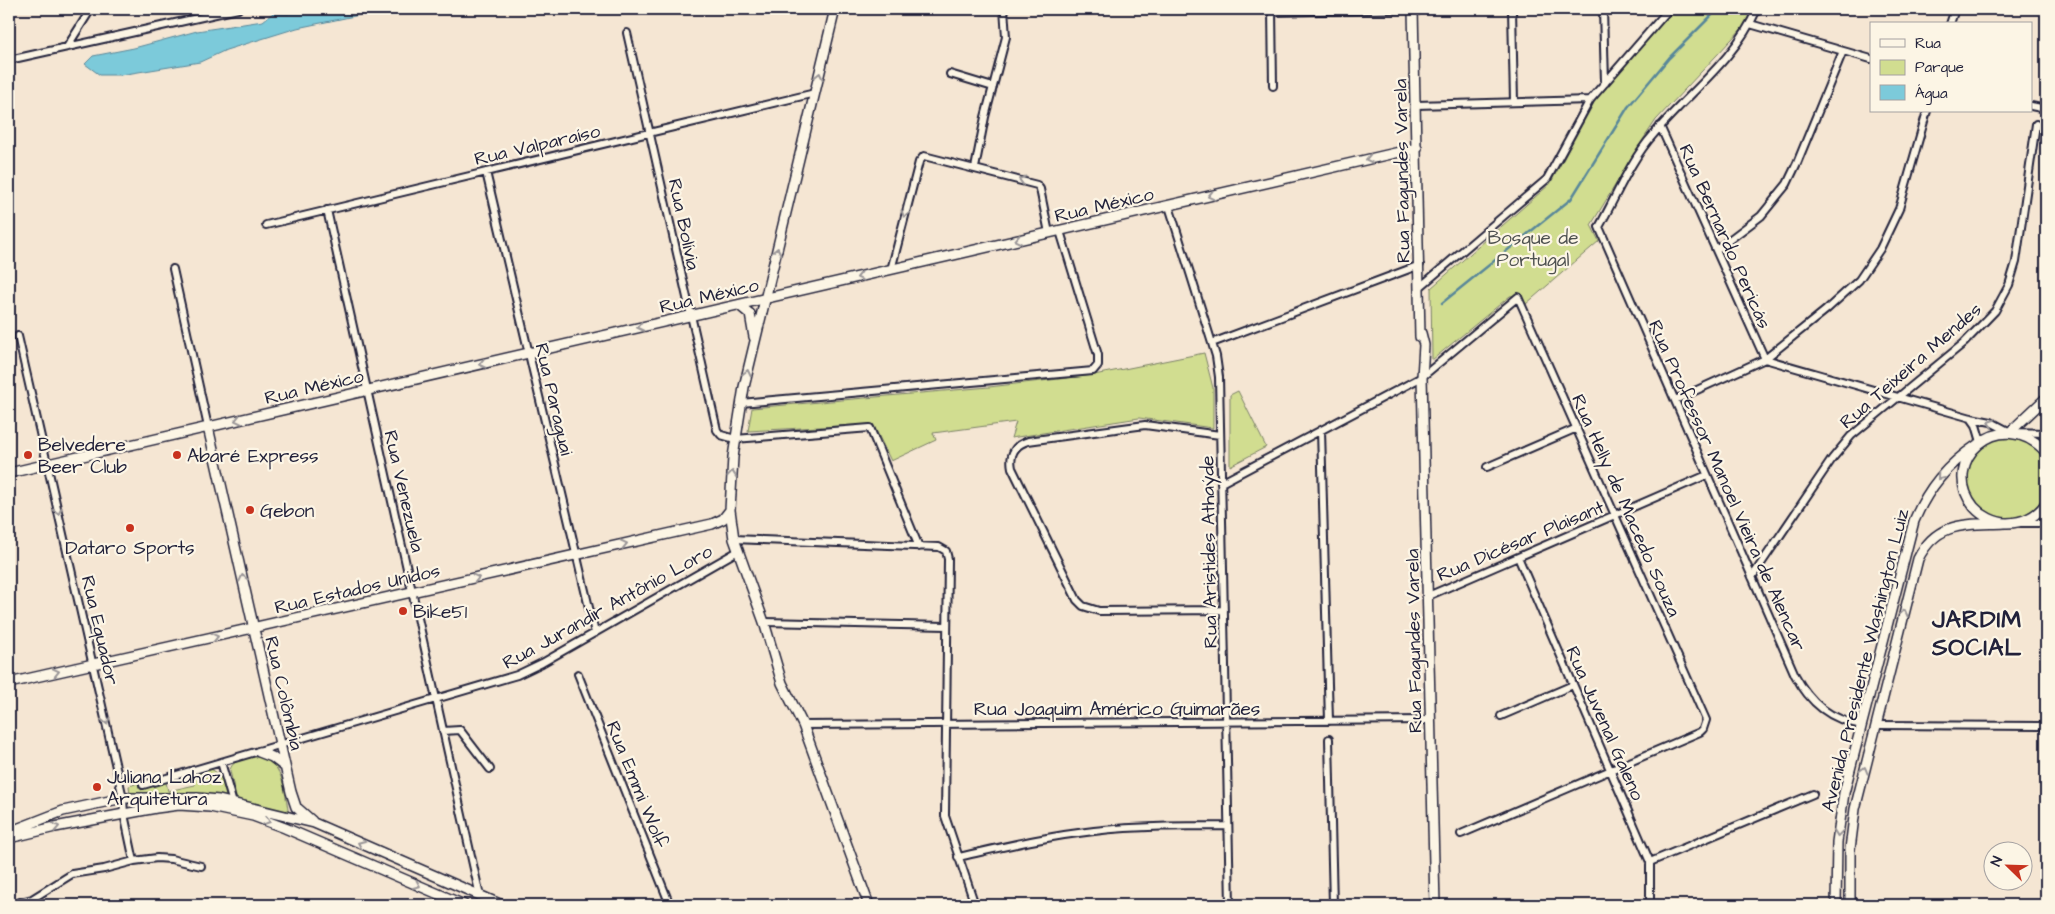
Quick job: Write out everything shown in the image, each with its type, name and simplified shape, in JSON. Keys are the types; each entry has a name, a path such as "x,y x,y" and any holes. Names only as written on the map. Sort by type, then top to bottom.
{"main road":[{"path":"835,9 741,403 735,439 730,510 734,539 764,622 786,691 803,725 869,905"},
{"name":"Rua Fagundes Varela","path":"1413,9 1421,333 1424,345 1422,377 1435,905"},
{"name":"Rua México","path":"9,473 1416,148"},
{"path":"739,305 752,318 755,342"},
{"path":"2046,398 2010,432 2030,438 2046,452"},
{"name":"Rua Colômbia","path":"208,427 291,792 296,807 314,823"},
{"name":"Avenida Presidente Washington Luiz","path":"1836,905 1836,860 1844,793 1910,534 1919,509 1931,488 1959,457 1995,434 2010,432"},
{"path":"1979,444 1968,457 1964,472 1966,493 1978,512 1990,520 2005,524"},
{"path":"2017,523 2031,518 2046,503"},
{"name":"Rua Estados Unidos","path":"9,683 712,524 723,519 730,510"},
{"name":"Avenida Presidente Washington Luiz","path":"1850,905 1850,849 1855,809 1916,567 1926,544 1932,537 1947,529 1964,525 2017,523"},
{"path":"712,524 725,529 734,539"},
{"path":"1862,725 1876,725"},
{"path":"259,752 272,757 285,767"},
{"path":"9,832 63,811 123,798 197,798 234,808 314,823 502,905"},
{"path":"9,838 38,830 124,814 188,805 234,808 464,905"}],"street":[{"path":"67,47 91,9"},
{"path":"9,60 238,9"},
{"path":"975,168 1006,33 1004,9"},
{"path":"1273,86 1272,10 1413,9"},
{"path":"1512,9 1514,102"},
{"path":"1603,9 1605,83"},
{"path":"1420,287 1544,182 1550,175 1590,100 1669,9"},
{"path":"1660,126 1728,56 1750,24 1757,9"},
{"path":"1951,22 1954,9"},
{"path":"1750,24 1870,59"},
{"name":"Rua Bolívia","path":"628,33 714,424 720,435 735,439"},
{"path":"1716,250 1761,216 1787,184 1843,51"},
{"path":"950,74 993,87"},
{"name":"Rua Valparaíso","path":"266,225 815,93"},
{"path":"1416,105 1590,100"},
{"path":"2032,106 2046,109"},
{"path":"1675,400 1765,359 1844,295 1870,266 1899,209 1927,112"},
{"name":"Rua Teixeira Mendes","path":"1752,577 1840,448 1860,428 1976,332 1995,310 2014,272 2019,249 2036,124"},
{"name":"Rua Professor Manoel Vieira de Alencar","path":"1660,126 1640,152 1599,227 1802,688 1823,710 1843,721 1862,725"},
{"name":"Rua Bernardo Pericás","path":"1660,126 1765,359"},
{"path":"891,270 921,158 928,156 1037,185 1040,189 1049,233"},
{"name":"Rua Paraguai","path":"486,172 595,633"},
{"name":"Rua Aristides Athaýde","path":"1169,206 1212,343 1219,378 1230,905"},
{"name":"Rua Venezuela","path":"327,210 480,896"},
{"path":"741,403 1089,372 1096,368 1098,355 1060,231"},
{"path":"1212,343 1420,265"},
{"name":"Rua Colômbia","path":"173,269 208,427"},
{"name":"Rua Helly de Macedo Souza","path":"1422,377 1518,297 1705,715 1706,725 1700,732 1610,770"},
{"name":"Rua Equador","path":"18,336 123,798 124,814 134,861"},
{"path":"1765,359 1990,422 2010,432 2046,433"},
{"path":"1221,483 1422,377"},
{"path":"1971,418 1976,425 1979,444"},
{"path":"1220,435 1155,425 1135,426 1028,441 1016,448 1010,460 1012,468 1072,591 1082,606 1099,611 1224,610"},
{"path":"735,439 870,428 919,547"},
{"path":"1487,467 1577,428"},
{"path":"1321,430 1329,721"},
{"name":"Rua Dicésar Plaisant","path":"1428,596 1708,475"},
{"path":"2017,523 2046,523"},
{"path":"734,539 939,548 946,551 948,559 945,816 975,905"},
{"name":"Rua Jurandir Antônio Loro","path":"143,785 517,675 595,633 738,551"},
{"name":"Rua Juvenal Galeno","path":"1518,557 1650,862 1650,905"},
{"path":"764,622 947,626"},
{"name":"Rua Emmi Wolf","path":"578,674 670,905"},
{"path":"1501,716 1573,685"},
{"name":"Rua Joaquim Américo Guimarães","path":"803,725 1431,720"},
{"path":"1876,725 2046,726"},
{"path":"443,731 460,730 490,769"},
{"path":"1329,739 1333,905"},
{"path":"221,762 234,808"},
{"path":"1461,834 1610,770"},
{"path":"1650,862 1813,794"},
{"path":"958,857 1063,835 1093,831 1140,827 1228,826"},
{"path":"20,902 40,894 72,874 104,869 134,861 157,858 171,859 202,866"}],"green space":[{"name":"Bosque de Portugal","path":"1674,9 1752,9 1746,24 1656,120 1642,141 1591,225 1599,241 1526,304 1520,295 1510,296 1432,360 1431,288 1550,184 1596,99"},
{"path":"1204,353 1213,388 1213,428 1139,418 1011,438 1016,422 933,433 936,440 891,461 873,424 748,431 752,408 989,387 1094,375"},
{"path":"1238,391 1266,447 1230,466 1230,395"},
{"path":"2000,438 2016,438 2037,449 2048,470 2048,486 2037,507 2016,518 2000,518 1986,512 1974,500 1968,486 1968,470 1974,456 1986,444"},
{"path":"254,757 264,759 277,769 284,786 289,814 237,801 230,771 231,767 235,762"},
{"path":"211,769 222,776 228,799 186,794 130,794 129,786 139,783 141,790 166,782 168,791 195,785 193,775"}],"water":[{"path":"295,9 388,9 297,28 226,50 200,62 120,75 100,75 85,64 93,56 134,48 197,31 263,21 273,13 288,14"}],"waterway":[{"path":"1442,303 1571,199 1628,107 1669,58 1718,9"}],"place":[{"name":"Belvedere Beer Club","path":"28,455"},
{"name":"Abaré Express","path":"177,455"},
{"name":"Gebon","path":"250,510"},
{"name":"Dataro Sports","path":"130,528"},
{"name":"Bike51","path":"403,611"},
{"name":"Juliana Lahoz Arquitetura","path":"97,787"}],"district":[{"name":"JARDIM SOCIAL","path":"1977,633"}]}
